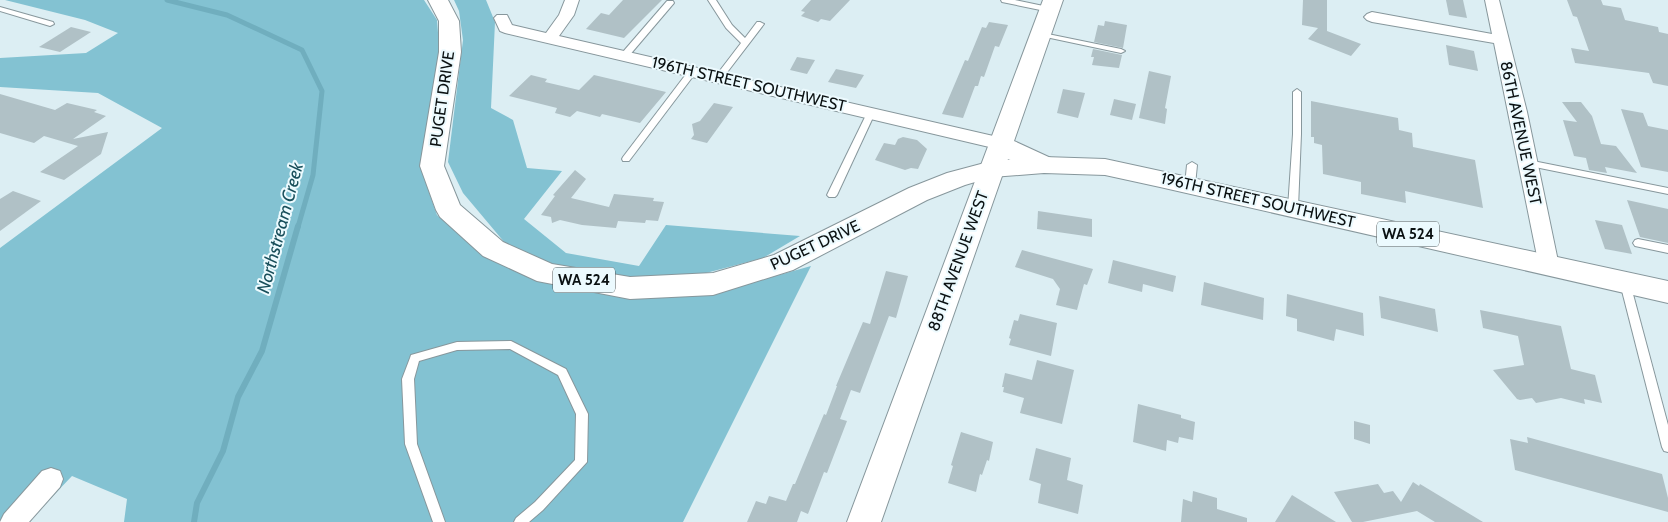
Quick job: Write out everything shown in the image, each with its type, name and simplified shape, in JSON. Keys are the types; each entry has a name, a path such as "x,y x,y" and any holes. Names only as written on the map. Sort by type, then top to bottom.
{"main road":[{"name":"PUGET DRIVE","path":"438,0 449,22 450,52 432,166 449,210 493,249 546,274 630,288 713,284 783,263 918,194 956,180 997,157"},
{"name":"88TH AVENUE WEST","path":"864,522 1052,5"},
{"name":"196TH STREET SOUTHWEST","path":"997,157 1044,165 1191,175 1293,208 1668,292"}],"street":[{"path":"550,38 566,15 572,0"},
{"name":"86TH AVENUE WEST","path":"1492,0 1549,266"},
{"path":"1372,17 1501,40"},
{"name":"196TH STREET SOUTHWEST","path":"502,18 505,28 871,113 997,157"},
{"path":"13,522 51,479"}],"lane":[{"path":"712,0 729,26 746,42"},
{"path":"1005,0 1052,5"},
{"path":"625,55 670,3"},
{"path":"0,9 50,24"},
{"path":"718,77 760,24"},
{"path":"1041,34 1120,51"},
{"path":"626,159 693,71"},
{"path":"1293,208 1297,92"},
{"path":"832,195 871,113"},
{"path":"1528,163 1668,191"},
{"path":"1638,243 1668,249"},
{"path":"1625,282 1668,447"},
{"path":"439,522 412,444 408,379 415,358 457,346 510,345 562,372 582,414 581,462 539,506 520,522"}],"shaded area":[{"path":"5,0 424,0 437,20 440,58 422,172 437,215 477,250 541,281 714,293 811,266 683,522 124,522 127,499 72,476 28,522 0,522 0,248 162,128 98,93 0,87 0,58 86,53 118,33 85,20"},
{"path":"454,0 486,0 495,22 491,108 513,120 527,168 562,171 524,219 566,253 639,266 666,225 800,236 763,258 706,273 649,279 605,276 552,266 505,243 463,193 448,162 463,40 459,11"}],"building":[{"path":"623,0 662,0 624,38 586,29 601,13 609,15"},
{"path":"811,0 850,0 830,21 821,19 818,22 801,16 805,12 801,11"},
{"path":"1303,0 1327,0 1327,31 1361,44 1351,56 1308,39 1318,28 1302,25"},
{"path":"1446,0 1463,0 1467,18 1449,15"},
{"path":"1567,0 1601,0 1603,5 1621,8 1625,20 1658,27 1659,32 1668,34 1668,86 1653,83 1649,73 1575,63 1571,48 1589,51 1577,17 1573,16"},
{"path":"1105,21 1127,25 1123,48 1094,42 1098,25 1104,26"},
{"path":"989,22 1008,25 999,47 995,46 984,77 981,76 978,86 975,86 963,118 942,114 965,60 968,61 982,27 986,28"},
{"path":"71,27 91,32 60,52 39,47"},
{"path":"1446,45 1474,51 1478,71 1449,65"},
{"path":"1093,49 1122,55 1119,68 1092,65"},
{"path":"797,57 815,60 807,74 790,70"},
{"path":"836,69 864,75 856,88 828,82"},
{"path":"1149,71 1171,76 1165,108 1167,109 1165,124 1139,118"},
{"path":"531,75 547,79 545,82 579,90 594,75 666,92 640,123 602,114 600,117 577,111 570,117 555,113 557,108 509,96"},
{"path":"1063,89 1085,93 1078,118 1057,113"},
{"path":"0,94 55,110 67,103 97,110 94,112 106,116 73,139 108,132 101,154 64,180 40,172 78,146 44,136 34,143 0,133"},
{"path":"1114,99 1136,104 1132,120 1110,115"},
{"path":"1311,101 1398,118 1399,130 1412,133 1413,147 1475,160 1483,208 1405,191 1406,203 1361,194 1361,182 1323,174 1322,145 1314,143 1314,137 1311,137"},
{"path":"1562,102 1581,102 1592,116 1601,144 1616,146 1637,173 1605,167 1607,173 1589,170 1586,158 1574,156 1563,120 1577,122"},
{"path":"714,103 733,107 707,143 691,139 694,135 692,124 700,121"},
{"path":"1621,109 1643,113 1648,126 1668,130 1668,172 1641,167"},
{"path":"903,137 917,140 927,149 918,169 911,168 905,170 875,160 884,143 895,145 898,139"},
{"path":"575,170 586,179 571,198 609,207 614,194 654,198 653,201 664,202 658,221 646,220 645,223 618,221 616,228 582,225 560,220 552,223 551,217 541,215 555,196 553,195"},
{"path":"13,191 41,201 0,231 0,199"},
{"path":"1627,200 1668,209 1668,243 1640,237"},
{"path":"1038,211 1092,219 1092,237 1037,229"},
{"path":"1595,220 1622,225 1632,254 1605,249"},
{"path":"1022,250 1093,269 1087,285 1084,284 1077,310 1056,305 1060,289 1053,279 1015,267"},
{"path":"1113,260 1176,276 1173,292 1143,284 1142,292 1108,283"},
{"path":"886,271 908,276 896,318 889,316 860,393 851,390 840,419 847,421 827,473 824,472 808,514 801,511 797,522 747,522 756,501 766,504 769,496 786,501 824,414 826,415 863,322 870,324"},
{"path":"1204,282 1264,298 1263,320 1201,305"},
{"path":"1287,294 1363,313 1364,336 1336,329 1334,341 1297,331 1297,319 1286,316"},
{"path":"1379,296 1435,309 1438,332 1381,318"},
{"path":"1480,310 1561,326 1571,369 1595,375 1602,403 1584,399 1585,404 1561,398 1536,403 1532,398 1517,399 1493,370 1524,365 1518,336 1483,328"},
{"path":"1020,314 1057,323 1051,356 1009,345 1014,320 1018,321"},
{"path":"1037,360 1074,370 1062,424 1020,413 1024,398 1003,392 1004,387 1002,387 1005,373 1032,380"},
{"path":"1138,404 1181,415 1181,418 1195,422 1193,440 1179,437 1178,443 1167,440 1166,451 1133,442"},
{"path":"1354,421 1370,425 1370,444 1354,439"},
{"path":"961,432 993,442 989,461 987,460 982,475 980,474 976,492 948,483 953,466 951,465"},
{"path":"1527,437 1662,474 1668,498 1668,512 1515,470 1510,439 1528,443"},
{"path":"1036,448 1071,458 1067,480 1083,485 1078,514 1038,503 1041,484 1029,480"},
{"path":"1413,482 1419,486 1420,484 1483,522 1435,522 1417,511 1363,522 1352,522 1334,492 1378,484 1384,493 1393,491 1401,502"},
{"path":"1193,491 1217,498 1217,509 1247,518 1247,522 1181,522 1183,499 1192,502"},
{"path":"1292,495 1336,522 1275,522"}],"waterway":[{"name":"Northstream Creek","path":"167,0 227,15 302,50 322,91 313,175 298,227"},
{"path":"194,522 197,503 223,451 238,397 262,351 298,226"}]}
